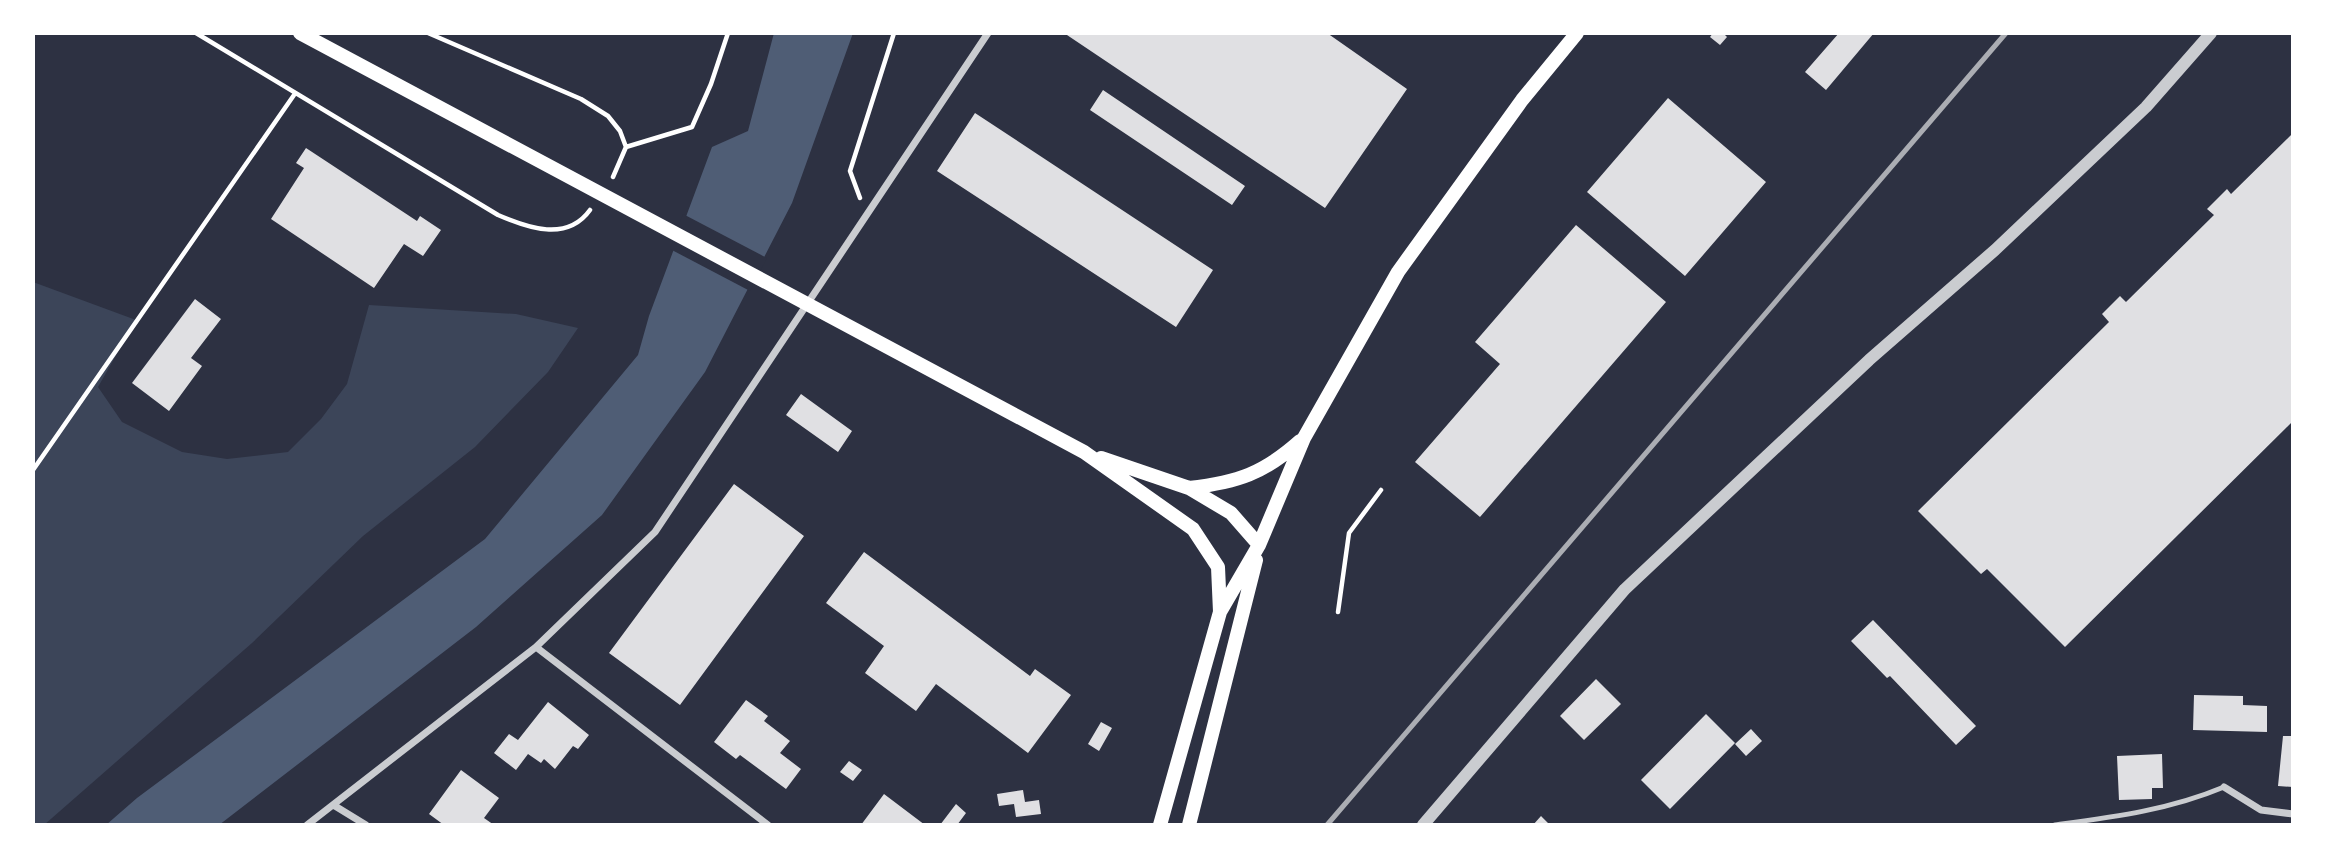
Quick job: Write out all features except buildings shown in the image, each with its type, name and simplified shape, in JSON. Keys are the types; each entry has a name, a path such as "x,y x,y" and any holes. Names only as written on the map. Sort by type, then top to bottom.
{"main road":[{"path":"300,33 1084,452 1193,529 1218,567 1220,612"},
{"path":"1160,825 1220,612 1259,545 1304,438 1398,272 1522,100 1577,33"},
{"path":"1189,488 1227,484 1252,476 1279,460 1304,438"},
{"path":"1084,452 1189,488 1231,513 1259,545"},
{"path":"1189,825 1259,545"}],"street":[{"path":"307,825 335,806 536,647 655,532 988,33"},
{"path":"1423,825 1625,589 1772,449 1996,250 2146,107 2211,33"},
{"path":"536,647 768,825"},
{"path":"2224,787 2262,810 2293,814"},
{"path":"335,806 366,825"}],"lane":[{"path":"2055,825 2134,814 2185,803 2224,787"}],"path":[{"path":"33,470 294,95 196,33"},
{"path":"626,147 692,127 711,84 728,33"},
{"path":"866,215 850,171 894,33"},
{"path":"1338,612 1349,533 1381,490"}],"shaded area":[{"path":"774,33 853,33 792,203 705,372 602,515 476,627 219,825 106,825 137,798 485,539 638,355 649,316 712,147 748,131"},
{"path":"33,282 136,320 98,387 122,422 182,452 227,459 288,452 321,419 347,384 369,305 516,314 578,328 548,372 475,447 363,536 252,643 44,825 33,825"}],"pier":[{"path":"683,214 767,258 750,291 670,249"}],"railway":[{"path":"1327,825 2006,33"}]}
